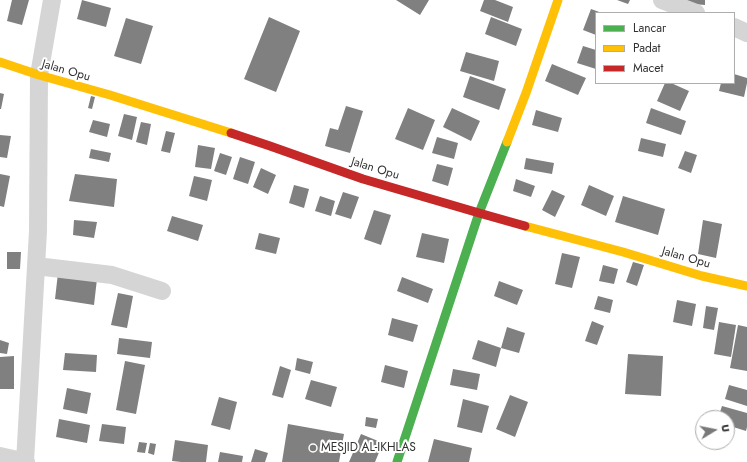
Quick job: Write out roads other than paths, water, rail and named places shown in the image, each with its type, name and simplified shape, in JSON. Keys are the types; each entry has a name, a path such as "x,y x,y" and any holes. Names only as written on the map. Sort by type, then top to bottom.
{"street":[{"path":"0,456 25,462 38,231 39,76 52,0"},
{"path":"397,462 479,213 526,94 558,0"},
{"path":"662,0 693,12"},
{"path":"735,27 747,33"},
{"name":"Jalan Opu","path":"0,62 39,76 117,98 270,146 363,179 479,213 623,252 702,276 747,286"},
{"path":"36,266 112,275 162,291"}],"place":[{"name":"MESJID AL-IKHLAS","path":"313,448"}]}
